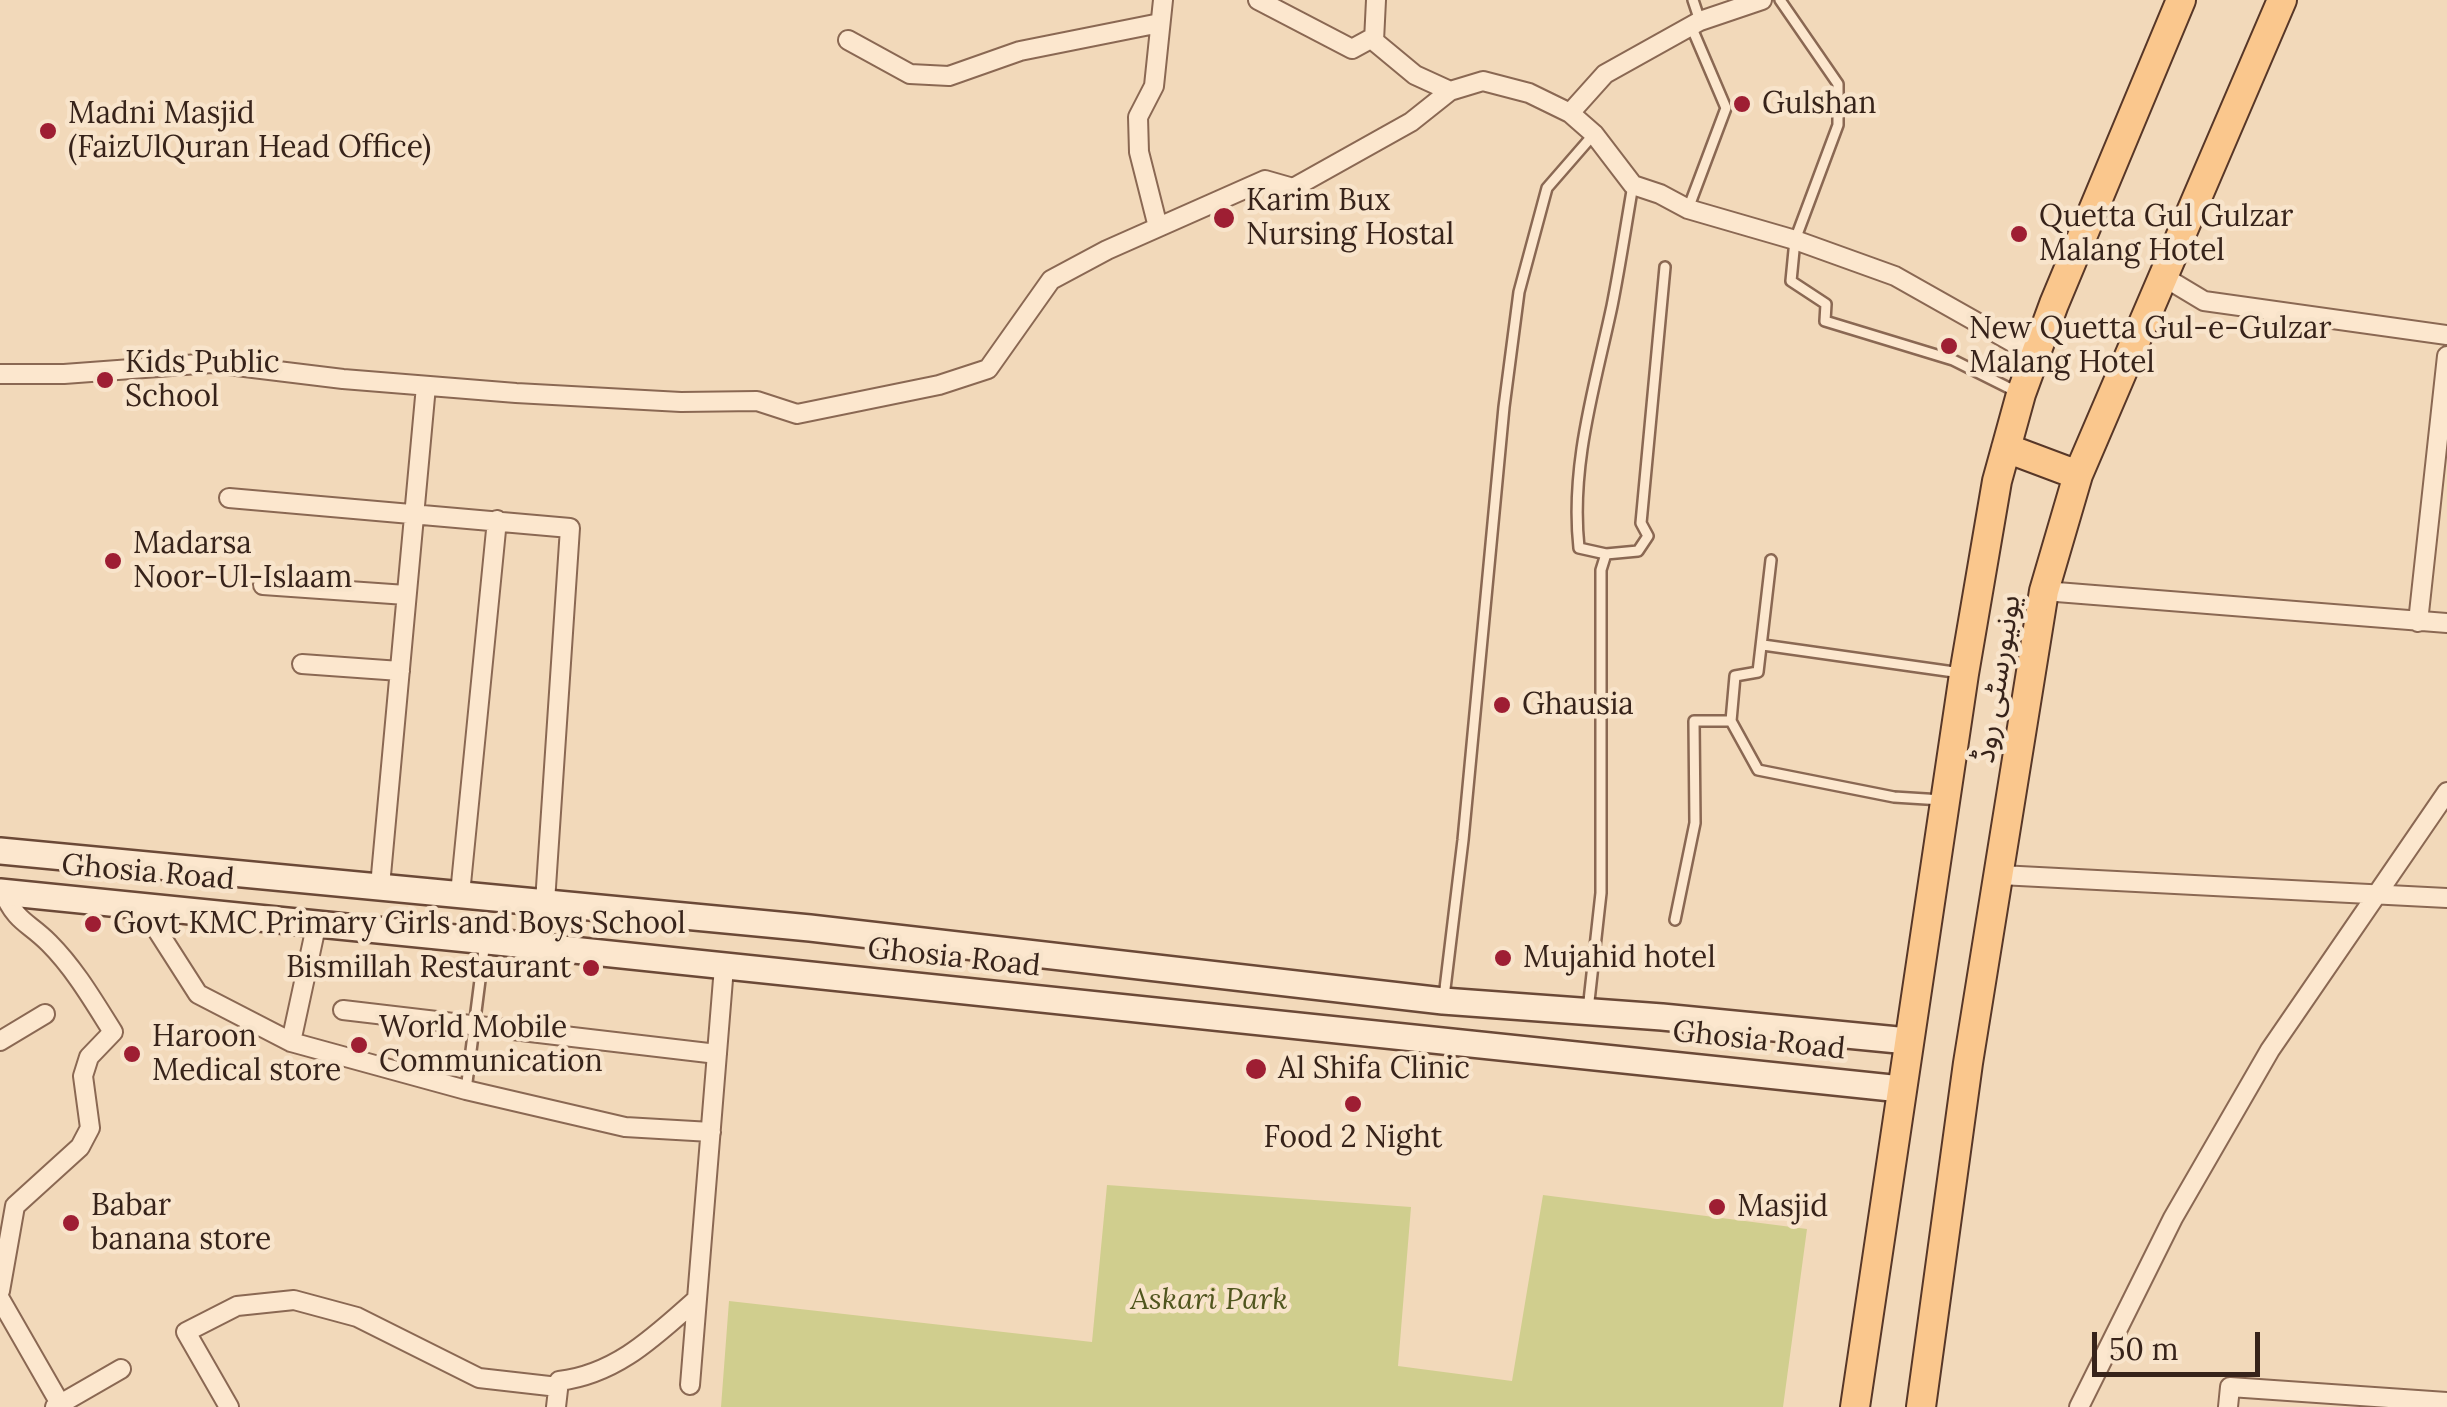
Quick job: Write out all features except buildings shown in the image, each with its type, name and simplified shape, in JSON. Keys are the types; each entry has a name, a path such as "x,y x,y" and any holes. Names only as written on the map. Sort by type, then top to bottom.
{"main road":[{"name":"یونیورسٹی روڈ","path":"1854,1407 1964,674 1997,481 2035,355 2106,175 2182,0"},
{"name":"یونیورسٹی روڈ","path":"1921,1407 1968,1063 2044,591 2078,475 2282,0"},
{"path":"2006,448 2078,475"},
{"path":"0,851 702,918 1443,1001 1908,1041"},
{"name":"Ghosia Road","path":"1,892 486,939 1901,1088"},
{"path":"697,961 702,918"}],"street":[{"path":"1158,226 1140,152 1138,117 1154,86 1163,0"},
{"path":"1258,0 1352,49 1374,38"},
{"path":"1374,38 1376,0"},
{"path":"1570,112 1605,74 1696,24 1762,0"},
{"path":"848,40 910,74 948,76 1020,51 1160,22"},
{"path":"1374,38 1415,75 1450,91"},
{"path":"0,374 64,374 212,363 426,386 681,402 757,401 797,414 939,385 988,369 1051,280 1158,226 1264,180 1293,188 1410,122 1450,91 1483,82 1529,94 1570,112 1594,134 1634,184 1688,209 1795,240 1896,276 2035,355"},
{"path":"2164,277 2204,301 2447,335"},
{"path":"2418,622 2447,356"},
{"path":"380,886 426,386"},
{"path":"228,498 570,528 545,902"},
{"path":"460,894 497,520"},
{"path":"264,586 406,594"},
{"path":"2044,591 2447,623"},
{"path":"302,664 400,671"},
{"path":"2079,1407 2173,1218 2270,1050 2447,792"},
{"path":"2000,875 2447,898"},
{"path":"0,1291 15,1206 80,1147 90,1128 82,1076 88,1057 113,1032 79,979 48,942 13,914 1,892"},
{"path":"140,906 198,994 292,1042 466,1090 626,1127 711,1132"},
{"path":"292,1042 317,922"},
{"path":"690,1385 724,966"},
{"path":"343,1010 717,1054"},
{"path":"0,1041 45,1014"},
{"path":"0,1299 59,1406 121,1369"},
{"path":"556,1407 559,1380 586,1378 633,1355 697,1299"},
{"path":"229,1407 186,1332 237,1306 294,1300 357,1317 479,1378 558,1387"},
{"path":"2228,1407 2230,1387 2447,1402"}],"lane":[{"path":"1688,209 1726,108 1696,24 1693,0"},
{"path":"1780,0 1838,84 1838,125 1795,240 1791,281 1826,304 1825,321 1953,360 2021,394"},
{"path":"1443,1001 1519,292 1547,188 1594,134"},
{"path":"1634,184 1612,305 1584,419 1577,506 1579,548 1606,554 1638,551 1648,536 1641,523 1665,267"},
{"path":"1588,1012 1601,893 1601,570 1606,554"},
{"path":"1771,560 1758,672 1736,676 1731,721 1743,748 1762,772 1894,797 1945,800"},
{"path":"1762,645 1964,674"},
{"path":"1675,920 1695,823 1694,720 1731,721"},
{"path":"466,1090 486,939"}],"green space":[{"name":"Askari Park","path":"1107,1185 1411,1207 1398,1366 1512,1381 1543,1195 1807,1229 1783,1407 721,1407 729,1301 1092,1342"}],"place":[{"name":"Gulshan","path":"1742,104"},
{"name":"Madni Masjid (FaizUlQuran Head Office)","path":"48,131"},
{"name":"Karim Bux Nursing Hostal","path":"1224,218"},
{"name":"Quetta Gul Gulzar Malang Hotel","path":"2019,234"},
{"name":"New Quetta Gul-e-Gulzar Malang Hotel","path":"1949,346"},
{"name":"Kids Public School","path":"105,380"},
{"name":"Madarsa Noor-Ul-Islaam","path":"113,561"},
{"name":"Ghausia","path":"1502,705"},
{"name":"Govt KMC Primary Girls and Boys School","path":"93,924"},
{"name":"Mujahid hotel","path":"1503,958"},
{"name":"Bismillah Restaurant","path":"591,968"},
{"name":"World Mobile Communication","path":"359,1045"},
{"name":"Haroon Medical store","path":"132,1054"},
{"name":"Al Shifa Clinic","path":"1256,1069"},
{"name":"Food 2 Night","path":"1353,1104"},
{"name":"Masjid","path":"1717,1207"},
{"name":"Babar banana store","path":"71,1223"}]}
